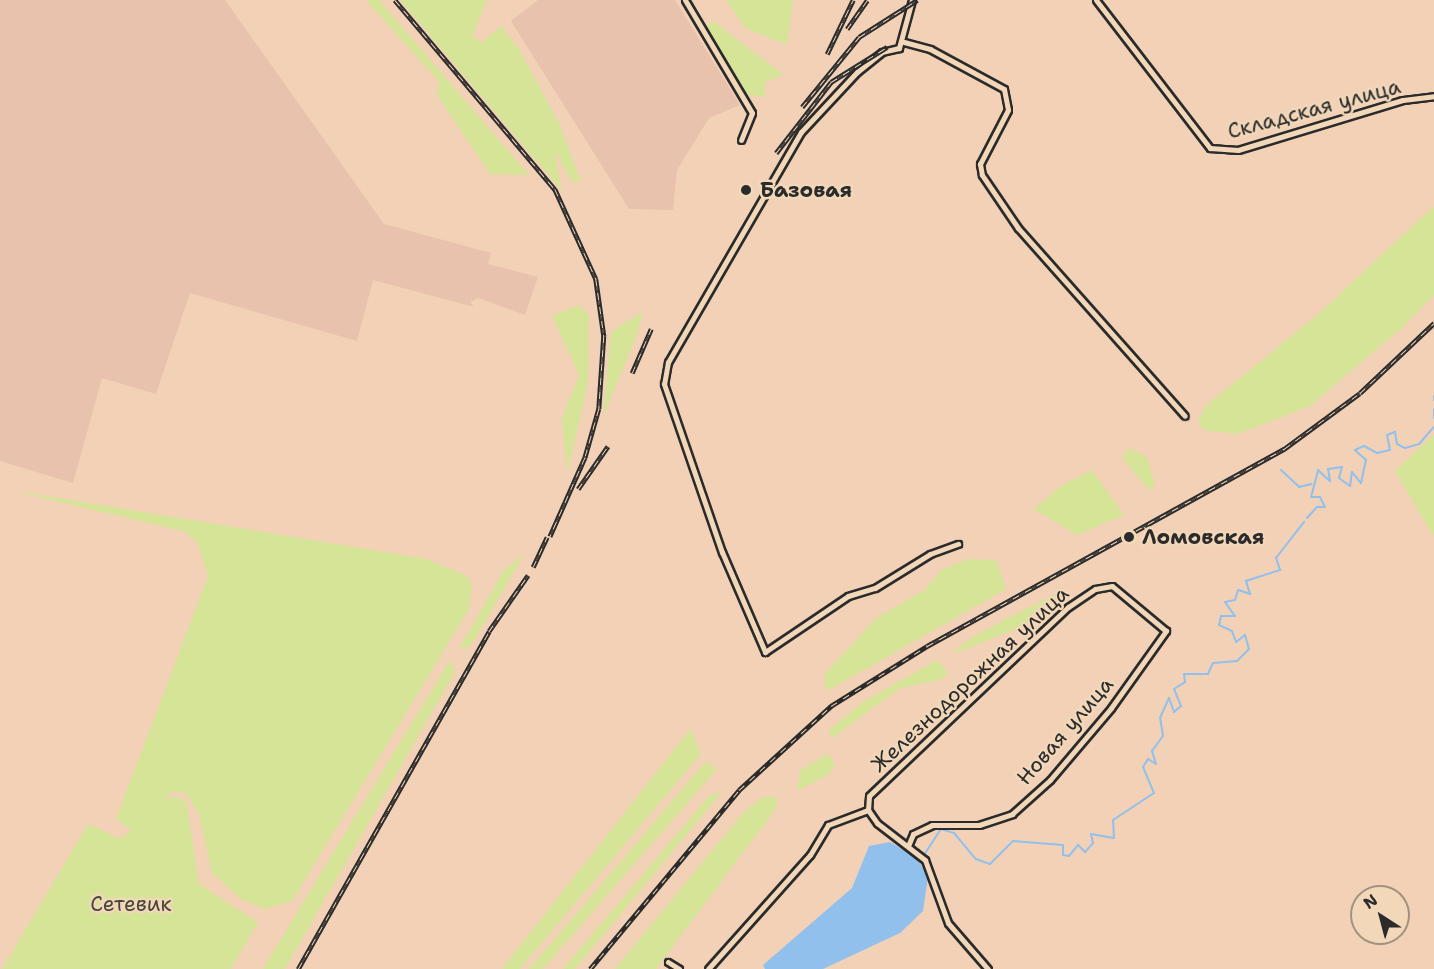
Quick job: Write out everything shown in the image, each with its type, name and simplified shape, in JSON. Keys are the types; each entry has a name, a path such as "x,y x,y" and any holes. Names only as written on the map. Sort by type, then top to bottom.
{"street":[{"path":"685,0 752,113 741,140"},
{"path":"904,42 912,0"},
{"name":"Складская улица","path":"1096,0 1210,148 1238,150 1403,100 1434,96"},
{"path":"958,544 930,554 875,588 848,596 765,652 668,406 665,370 811,118 871,60 904,42 930,49 1004,89 1008,110 980,164 982,175 1018,228 1185,416"},
{"name":"Железнодорожная улица","path":"868,810 869,796 1068,607 1095,589 1112,586 1166,631"},
{"name":"Новая улица","path":"908,846 913,834 932,825 997,822 1012,814 1050,780 1111,708 1166,631"},
{"path":"708,969 810,855 828,825 868,810 931,870 948,923 988,969"},
{"path":"668,962 679,969"}],"shaded area":[{"path":"0,0 225,0 384,224 491,253 488,264 538,277 525,315 478,298 470,302 474,307 373,280 357,341 190,293 156,394 102,378 73,483 0,461"},
{"path":"538,0 675,0 740,105 709,118 677,170 673,210 629,209 511,21"}],"green space":[{"path":"366,0 379,0 529,175 490,174 437,95 439,82"},
{"path":"400,0 487,0 472,36 482,43 501,26 519,49 560,125 581,182 572,182 554,150 562,191"},
{"path":"726,0 793,0 787,45 745,28"},
{"path":"713,21 784,75 765,82 765,97 744,94 705,27"},
{"path":"1434,206 1434,295 1404,326 1310,406 1238,434 1203,430 1198,420 1208,404 1317,315"},
{"path":"579,305 589,315 588,384 567,473 562,417 579,375 552,316"},
{"path":"643,311 638,332 603,417 611,332"},
{"path":"1434,434 1434,537 1395,471"},
{"path":"1129,448 1147,457 1155,486 1149,490 1122,458"},
{"path":"1092,470 1124,515 1077,535 1034,509 1062,485"},
{"name":"Сетевик","path":"9,490 427,559 467,576 472,584 469,609 292,901 265,909 241,899 212,873 199,815 186,793 171,792 163,803 172,796 186,800 199,884 258,922 231,969 2,969 88,824 121,839 131,830 116,819 208,576 197,542 183,531"},
{"path":"525,553 473,642 465,650 460,647 504,570"},
{"path":"967,559 996,560 1006,589 829,690 825,686 825,674 876,618 926,589 941,570"},
{"path":"1062,590 1050,616 950,655 972,637"},
{"path":"450,660 455,672 285,969 263,969"},
{"path":"937,660 948,673 943,679 900,688 832,738 828,731 863,702"},
{"path":"691,728 700,755 520,969 502,969"},
{"path":"829,753 835,766 828,775 797,791 800,770"},
{"path":"706,761 717,769 543,969 529,969"},
{"path":"722,792 575,969 563,969 710,795"},
{"path":"763,797 777,797 777,807 656,969 615,969 743,813"}],"water":[{"path":"890,842 917,858 928,877 923,911 900,933 823,969 765,969 763,965 852,888 869,846"}],"waterway":[{"path":"1434,409 1434,418"},
{"path":"1307,518 1317,507 1325,507 1320,497 1311,497 1318,470 1330,481 1328,469 1342,467 1339,478 1350,486 1352,472 1361,483 1366,460 1355,450 1364,446 1377,453 1390,450 1387,435 1395,432 1397,444 1405,448 1419,444 1434,427"},
{"path":"1281,470 1299,487 1312,484"},
{"path":"924,855 941,829 954,833 976,859 990,864 1013,841 1063,845 1063,855 1069,856 1078,845 1085,852 1093,843 1091,834 1114,838 1113,820 1154,793 1143,767 1148,759 1156,764 1152,751 1163,736 1160,718 1169,698 1174,712 1181,706 1174,689 1185,682 1184,674 1208,674 1213,663 1237,661 1249,649 1245,635 1236,642 1232,631 1219,625 1221,616 1235,616 1225,602 1235,600 1238,590 1250,594 1246,581 1280,570 1276,558 1304,522"}],"railway":[{"path":"395,0 555,189 596,279 604,336 599,409 585,458 550,537"},
{"path":"827,54 853,0"},
{"path":"847,29 867,0"},
{"path":"802,107 859,37 917,0"},
{"path":"776,153 831,82 887,47"},
{"path":"590,969 739,790 831,706 927,646 1284,449 1360,393 1434,323"},
{"path":"632,373 651,329"},
{"path":"578,489 608,446"},
{"path":"533,567 547,537"},
{"path":"298,969 489,631 528,575"}],"place":[{"name":"Базовая","path":"746,190"},
{"name":"Ломовская","path":"1129,537"}]}
